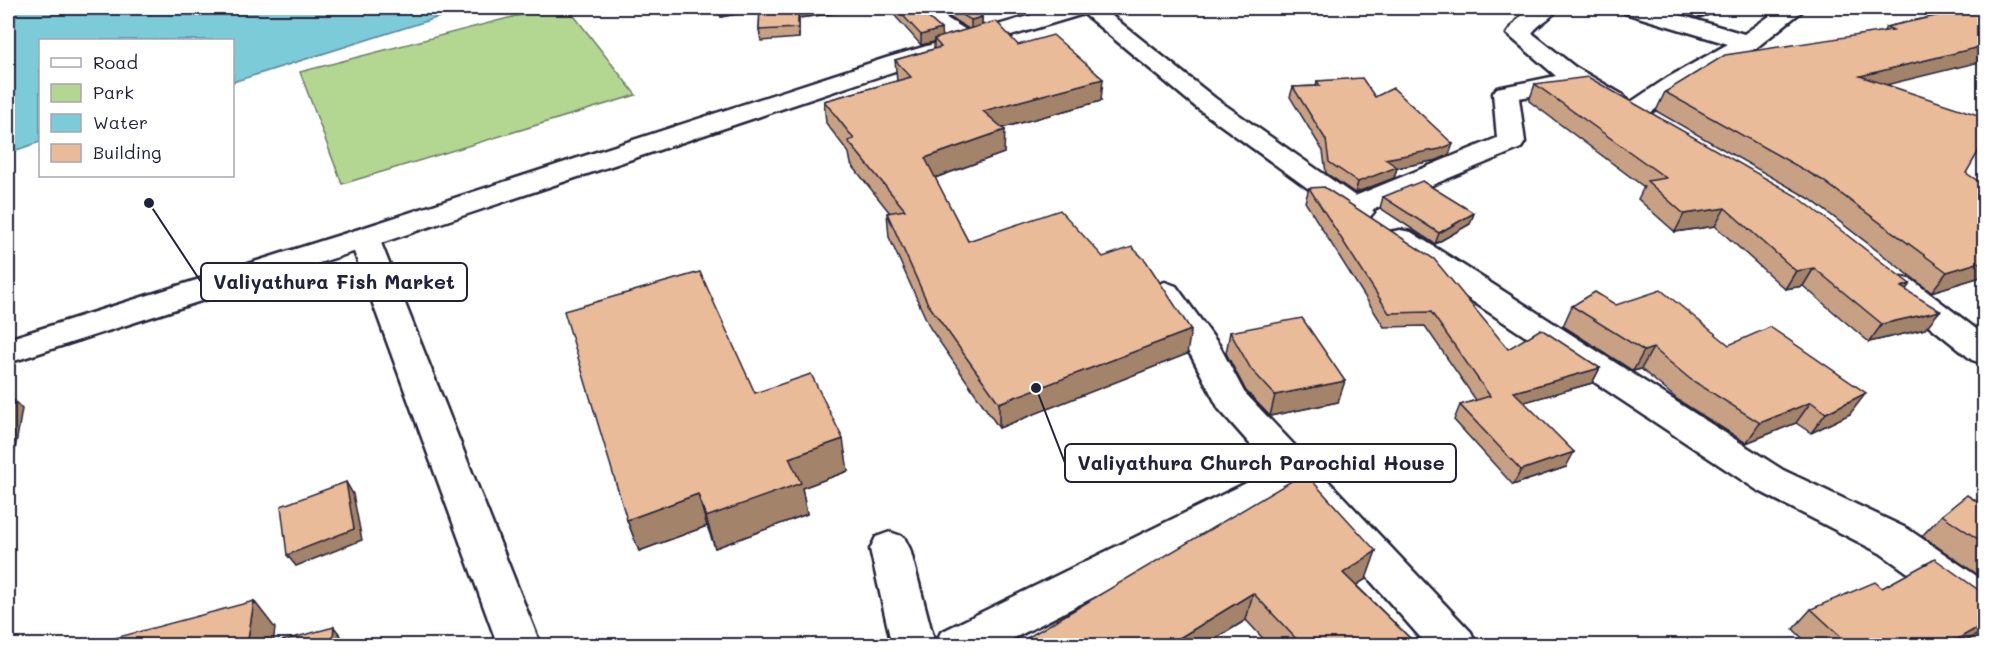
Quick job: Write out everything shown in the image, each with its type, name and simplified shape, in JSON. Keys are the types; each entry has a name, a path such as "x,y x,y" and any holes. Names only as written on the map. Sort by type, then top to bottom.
{"street":[{"path":"924,8 935,21 968,41"},
{"path":"10,346 364,238 895,63 1079,8"},
{"path":"1088,8 1206,103 1353,207 1770,480 1894,541 1984,603"},
{"path":"1547,8 1530,19 1518,34 1579,80 1644,118 1676,82 1748,43 1795,8"},
{"path":"1633,8 1748,43"},
{"path":"1353,207 1511,142 1506,93 1579,80"},
{"path":"364,238 520,645"},
{"path":"1882,272 1984,352"},
{"path":"1161,286 1207,353 1231,400 1456,645"},
{"path":"956,645 1300,474"},
{"path":"890,549 914,645"}],"green space":[{"path":"547,8 568,8 636,95 342,184 300,72"}],"water":[{"path":"8,8 468,8 234,82 234,39 39,39 39,142 8,153"}],"building":[{"path":"760,8 798,8 798,28 759,30"},
{"path":"896,8 917,8 941,29 921,35"},
{"path":"950,8 973,8 982,17 971,20"},
{"path":"1972,8 1984,8 1984,46 1860,76 1984,117 1984,142 1966,173 1984,185 1984,261 1947,272 1822,180 1665,92 1725,55 1893,30 1886,27"},
{"path":"996,21 1018,45 1053,35 1103,79 983,111 1005,130 925,158 968,241 1060,210 1103,257 1132,247 1146,261 1191,330 999,403 928,304 887,213 905,210 848,141 854,139 824,101 911,77 895,60 941,47 934,39"},
{"path":"1588,77 1798,197 1910,284 1901,287 1940,311 1882,324 1814,268 1796,271 1725,208 1684,214 1647,181 1666,178 1535,84"},
{"path":"1362,78 1375,97 1393,88 1453,144 1440,149 1385,159 1397,167 1358,182 1329,162 1326,140 1293,87 1320,86 1317,81"},
{"path":"1422,181 1474,213 1439,233 1383,197"},
{"path":"1324,187 1434,259 1508,349 1541,329 1600,368 1514,392 1574,452 1521,470 1460,405 1490,396 1431,312 1389,313 1309,188"},
{"path":"700,272 755,393 811,374 843,439 789,458 801,483 706,517 698,494 627,520 564,311"},
{"path":"1661,290 1729,345 1770,327 1866,393 1826,413 1811,402 1760,423 1690,379 1653,348 1644,351 1572,306 1595,292 1616,305"},
{"path":"1302,318 1345,381 1275,395 1251,369 1230,332"},
{"path":"11,397 8,420 8,398"},
{"path":"1305,473 1376,551 1343,573 1417,645 1302,645 1253,593 1168,645 1015,645"},
{"path":"346,482 354,529 287,555 281,506"},
{"path":"1967,495 1984,506 1984,543 1942,515"},
{"path":"1935,559 1984,594 1984,624 1947,645 1850,645 1811,609 1875,582 1882,588"},
{"path":"254,601 247,645 113,645 115,638"},
{"path":"334,627 332,645 266,645"}],"place":[{"name":"Valiyathura Fish Market","path":"149,203"},
{"name":"Valiyathura Church Parochial House","path":"1036,388"}]}
